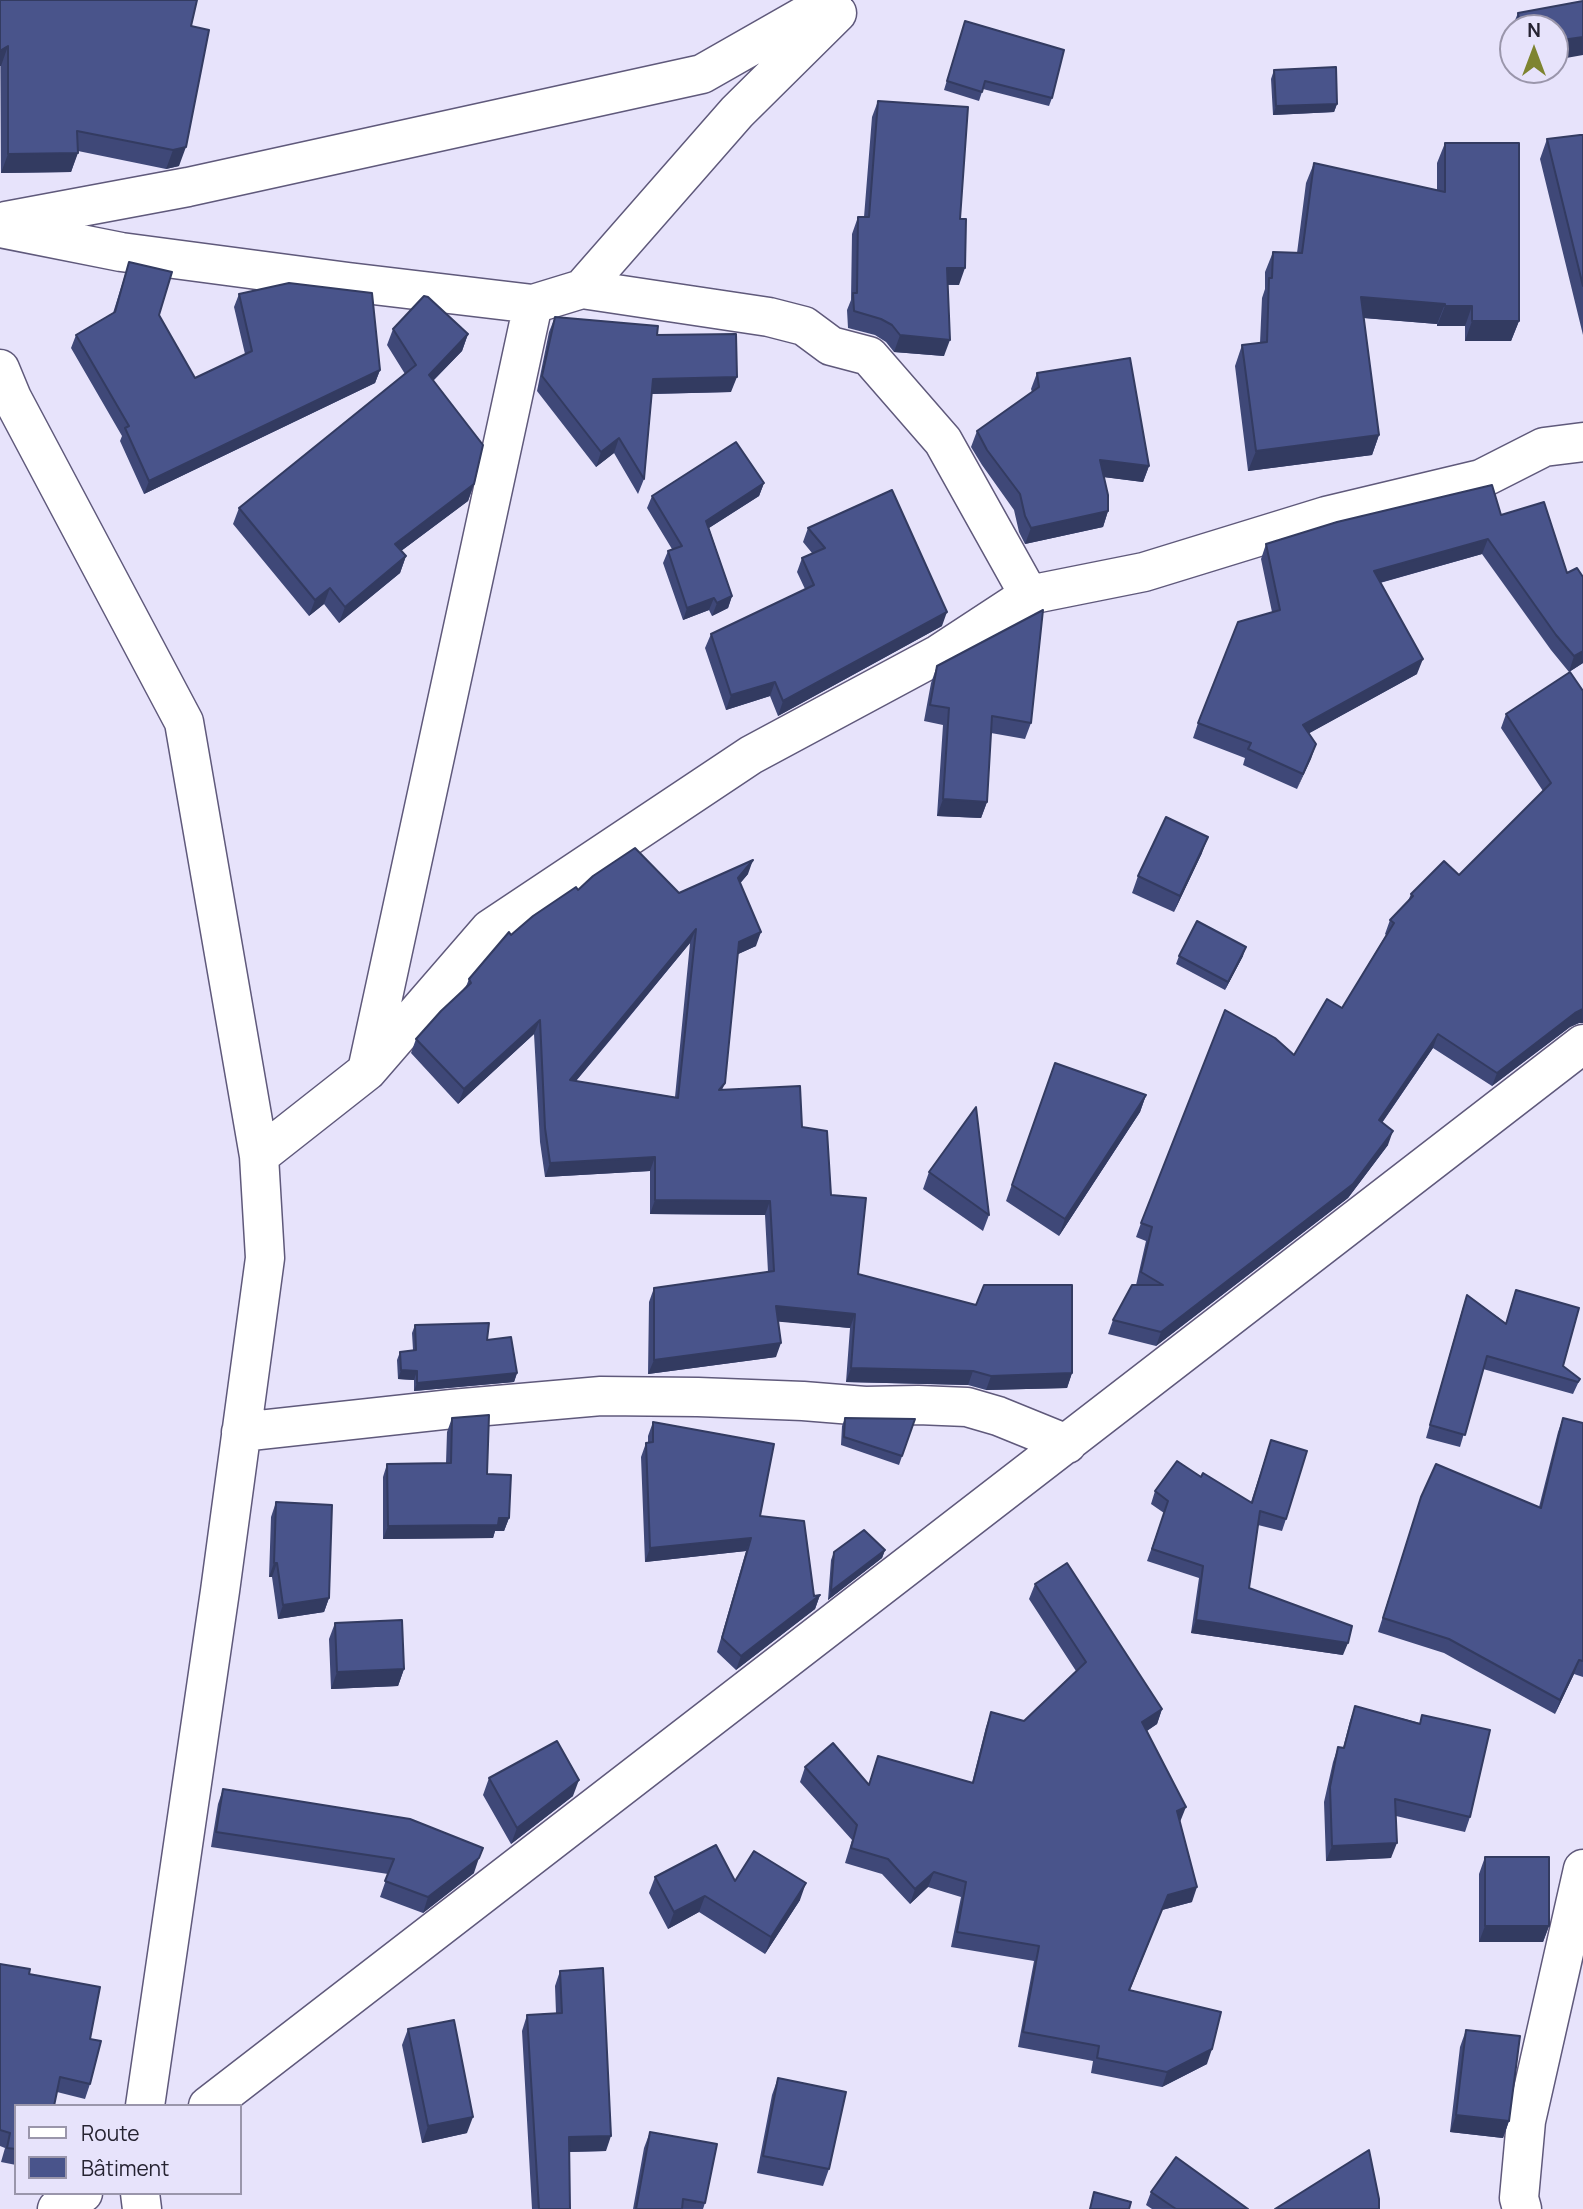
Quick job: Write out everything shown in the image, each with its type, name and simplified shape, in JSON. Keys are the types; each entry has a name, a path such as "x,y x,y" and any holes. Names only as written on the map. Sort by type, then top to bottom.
{"street":[{"path":"0,225 188,187 702,74 832,0"},
{"path":"582,289 737,112 851,0"},
{"path":"0,225 121,252 533,304 582,289 769,317 804,326 831,346 869,356 943,441 1029,595"},
{"path":"367,1071 533,304"},
{"path":"4,391 184,722 259,1156 265,1258 145,2104"},
{"path":"259,1156 367,1071 491,929 751,755 939,654 1029,595 1144,572 1326,516 1481,479 1544,447 1583,442"},
{"path":"211,2104 1583,1044"},
{"path":"241,1432 601,1396 698,1397 865,1406 967,1407 998,1416 1067,1444"},
{"path":"1522,2209 1519,2198 1525,2121 1583,1869"},
{"path":"57,2209 80,2195"}],"building":[{"path":"0,0 197,0 191,26 209,30 186,147 173,150 77,131 78,153 8,154 8,46 0,51"},
{"path":"1583,1 1583,37 1569,39 1569,14 1518,13"},
{"path":"965,21 1064,50 1052,98 985,81 982,92 947,81"},
{"path":"1336,67 1337,104 1276,106 1274,70"},
{"path":"878,101 968,107 960,219 966,219 965,268 947,268 950,340 900,335 892,325 881,319 854,311 853,293 857,293 858,217 869,217"},
{"path":"1583,135 1583,286 1547,139"},
{"path":"1445,143 1519,143 1519,321 1472,321 1472,306 1445,306 1361,297 1379,435 1256,451 1242,345 1267,342 1269,278 1272,278 1273,252 1302,253 1314,163 1445,192"},
{"path":"129,262 172,272 159,315 195,378 252,351 239,294 289,283 372,293 380,370 149,481 125,428 129,426 76,335 115,312"},
{"path":"424,296 468,334 429,375 483,445 474,484 395,544 406,556 345,607 330,588 315,600 239,508 416,365 393,329"},
{"path":"555,317 658,326 657,335 736,334 737,377 653,379 644,479 619,438 601,452 542,376"},
{"path":"1130,358 1149,466 1100,460 1108,495 1108,511 1031,528 1020,494 987,450 977,431 1039,387 1037,373"},
{"path":"736,442 764,483 706,521 732,596 717,603 714,598 687,608 668,551 682,546 652,496"},
{"path":"1492,485 1501,515 1544,502 1567,573 1577,568 1583,577 1583,651 1574,656 1556,635 1488,539 1374,571 1423,659 1303,725 1316,744 1303,774 1248,749 1251,743 1198,723 1238,622 1280,610 1266,544 1337,522"},
{"path":"892,490 947,612 783,701 775,682 731,695 711,634 814,585 802,558 825,548 808,528"},
{"path":"1043,610 1031,723 992,716 987,802 943,799 949,708 930,705 937,666"},
{"path":"1570,672 1583,691 1583,1009 1497,1073 1438,1034 1379,1120 1393,1131 1353,1184 1161,1332 1113,1320 1132,1285 1163,1285 1141,1272 1152,1227 1141,1223 1225,1010 1275,1038 1294,1055 1327,999 1342,1008 1394,923 1390,920 1413,896 1411,894 1444,861 1459,875 1551,783 1506,714"},
{"path":"1166,817 1208,837 1180,896 1138,876"},
{"path":"635,848 679,893 753,860 738,878 761,932 739,942 725,1083 719,1090 800,1086 802,1127 827,1131 831,1195 866,1198 858,1274 976,1305 984,1285 1072,1285 1072,1373 991,1376 973,1371 851,1368 855,1314 776,1306 781,1343 654,1360 654,1288 774,1271 770,1201 655,1200 655,1157 550,1163 545,1128 540,1020 464,1089 416,1039 471,983 469,979 509,932 511,935 533,916 576,887 578,890 593,876","holes":["696,929 678,1098 570,1080"]},
{"path":"1197,921 1246,947 1228,982 1179,956"},
{"path":"1055,1063 1146,1095 1065,1219 1012,1185"},
{"path":"976,1107 989,1215 929,1172"},
{"path":"1516,1290 1579,1308 1563,1366 1580,1379 1578,1382 1487,1356 1465,1435 1430,1425 1467,1295 1506,1324"},
{"path":"489,1323 487,1340 511,1337 517,1373 417,1383 417,1371 401,1370 400,1352 416,1350 415,1325"},
{"path":"489,1415 487,1474 511,1475 509,1518 499,1518 498,1525 388,1526 387,1464 451,1463 452,1418"},
{"path":"845,1418 915,1419 902,1456 844,1437"},
{"path":"1563,1418 1583,1423 1583,1661 1579,1660 1560,1700 1449,1639 1383,1618 1421,1497 1436,1464 1541,1508"},
{"path":"653,1422 774,1444 760,1516 804,1521 814,1596 820,1595 741,1656 722,1638 751,1538 650,1548 646,1443 653,1442"},
{"path":"1271,1440 1307,1451 1286,1519 1260,1511 1249,1588 1352,1626 1348,1643 1196,1620 1203,1566 1152,1549 1168,1501 1155,1491 1177,1461 1201,1477 1203,1473 1252,1503"},
{"path":"276,1502 332,1505 329,1598 283,1605 277,1563 274,1563"},
{"path":"864,1530 885,1550 831,1591 834,1552"},
{"path":"1067,1563 1162,1709 1142,1722 1186,1807 1177,1811 1197,1887 1168,1895 1129,1990 1221,2012 1212,2049 1167,2072 1097,2058 1099,2046 1023,2032 1039,1946 957,1932 966,1882 934,1872 915,1889 888,1859 851,1848 857,1825 805,1767 833,1743 869,1785 878,1756 973,1783 991,1712 1024,1721 1086,1662 1035,1584"},
{"path":"402,1620 404,1669 337,1672 335,1623"},
{"path":"1355,1706 1420,1724 1422,1715 1490,1730 1470,1817 1395,1799 1397,1843 1332,1846 1330,1787 1338,1747 1344,1748"},
{"path":"557,1741 579,1780 517,1828 489,1778"},
{"path":"223,1789 410,1819 483,1848 479,1858 428,1897 385,1881 394,1859 216,1832"},
{"path":"716,1845 735,1881 754,1851 806,1883 771,1937 705,1896 674,1912 655,1877"},
{"path":"1485,1857 1549,1857 1549,1926 1485,1926"},
{"path":"0,1964 30,1969 29,1974 100,1987 90,2039 101,2041 90,2084 60,2077 54,2104 14,2104 14,2149 7,2148 10,2133 0,2130"},
{"path":"603,1968 611,2136 569,2137 570,2209 539,2209 527,2015 562,2013 560,1971"},
{"path":"454,2020 473,2117 428,2126 408,2029"},
{"path":"1466,2030 1520,2036 1509,2121 1456,2115"},
{"path":"778,2078 846,2092 829,2169 763,2156"},
{"path":"650,2132 717,2144 705,2203 683,2199 682,2209 636,2209"},
{"path":"1369,2150 1379,2209 1275,2209"},
{"path":"1176,2157 1248,2209 1176,2209 1151,2192"},
{"path":"1094,2192 1131,2202 1129,2209 1090,2209"}]}
